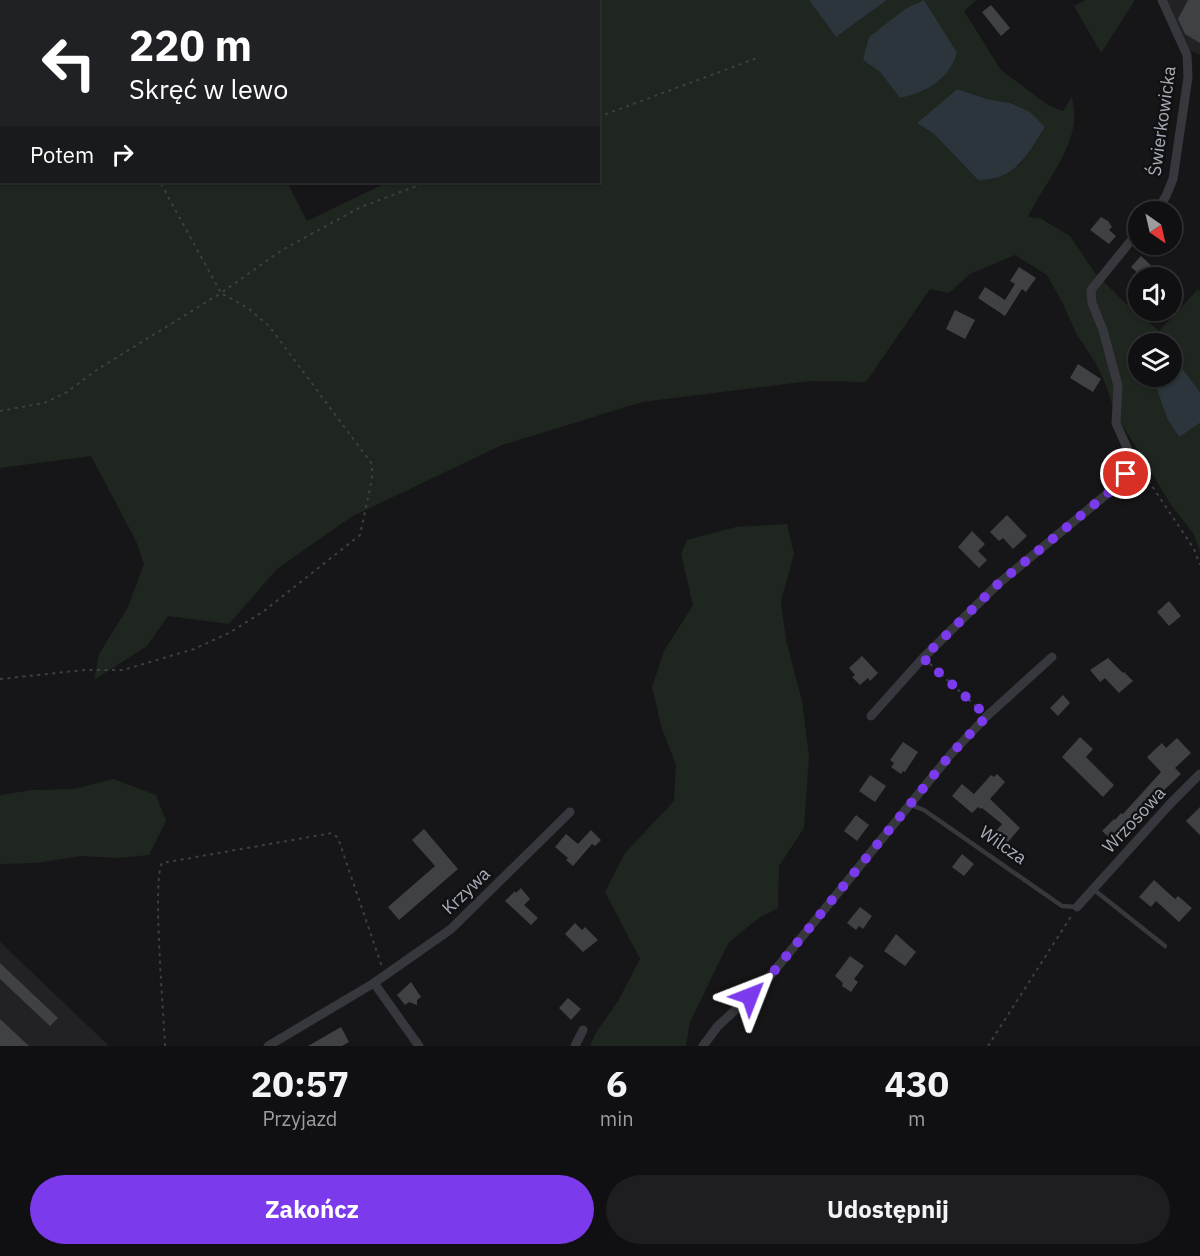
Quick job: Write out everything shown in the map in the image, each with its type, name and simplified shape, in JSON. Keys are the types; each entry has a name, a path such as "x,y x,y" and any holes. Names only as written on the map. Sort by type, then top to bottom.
{"street":[{"name":"Świerkowicka","path":"1162,0 1187,55 1188,77 1173,179 1163,201"},
{"path":"871,716 923,658 998,584 1113,489 1126,474 1132,459 1116,423 1118,386 1106,338 1092,303 1091,290 1128,244"},
{"path":"703,1046 717,1027 766,981 951,754 987,716 1052,657"},
{"name":"Wrzosowa","path":"1077,907 1200,774"},
{"name":"Krzywa","path":"268,1046 374,983 451,929 570,812"},
{"path":"374,983 419,1046"},
{"path":"575,1046 583,1030"}],"lane":[{"name":"Wilcza","path":"911,805 924,810 1062,906 1077,907"},
{"path":"1093,889 1165,946"}],"path":[{"path":"600,116 760,57"},
{"path":"0,679 84,670 123,670 194,649 229,633 264,611 360,535 372,479 372,464 269,326 248,308 221,293 161,183"},
{"path":"0,411 44,403 62,394 221,293 282,250 361,207 424,183"},
{"path":"1132,459 1142,470 1182,530 1194,549 1200,565"},
{"path":"923,658 987,716"},
{"path":"165,1046 158,901 158,869 162,863 332,833 338,838 385,975"},
{"path":"988,1046 1077,907"}],"shaded area":[{"path":"600,0 809,0 836,37 887,0 924,0 977,0 964,11 1001,70 1048,105 1063,111 1072,97 1074,117 1068,144 1056,170 1028,217 1040,218 1070,236 1095,273 1128,305 1128,321 1147,321 1159,331 1168,321 1182,321 1182,306 1198,289 1200,292 1200,392 1182,368 1182,333 1128,333 1128,387 1157,387 1178,437 1200,423 1200,551 1193,533 1171,505 1115,413 1106,385 1095,362 1077,335 1047,275 1015,255 970,274 949,293 930,289 866,382 810,381 642,402 502,445 351,517 277,569 229,624 168,616 147,646 94,680 99,654 128,607 144,564 136,541 91,456 0,468 0,183 288,183 307,221 386,183 600,183","holes":["924,0 956,53 900,98 880,72 863,60","957,89 987,99 1011,103 1045,127 1019,166 978,180 934,134 917,123"]},
{"path":"809,0 887,0 836,37"},
{"path":"924,0 957,53 942,78 928,88 900,98 880,72 863,60 869,37 905,9"},
{"path":"1086,0 1135,0 1101,53 1074,6"},
{"path":"1166,0 1200,0 1200,55 1191,51 1187,46"},
{"path":"957,89 987,99 1010,103 1030,112 1045,127 1026,156 1011,170 991,179 978,180 934,134 917,123"},
{"path":"1182,368 1200,392 1200,423 1179,437 1167,418 1156,387 1182,387"},
{"path":"787,524 794,554 781,601 786,640 802,701 809,756 804,828 779,866 778,908 759,918 729,942 690,1022 686,1046 590,1046 595,1034 618,1001 640,959 605,892 625,853 674,801 676,765 662,729 652,687 664,651 693,605 681,554 687,540 736,527"},
{"path":"113,779 156,795 166,821 149,855 118,858 81,856 36,863 0,864 0,795 32,790 74,789"},
{"path":"0,942 109,1046 0,1046"}],"building":[{"path":"1188,0 1200,0 1200,43 1185,34 1178,19"},
{"path":"991,5 1010,28 1001,36 982,12"},
{"path":"1101,217 1108,221 1112,227 1109,230 1116,236 1109,244 1090,230"},
{"path":"1141,256 1153,267 1131,267"},
{"path":"1019,267 1036,278 1026,292 1022,289 1005,316 978,298 985,287 1005,300 1015,284 1010,281"},
{"path":"955,310 975,320 965,339 946,329"},
{"path":"1078,364 1101,379 1093,392 1070,378"},
{"path":"1007,515 1027,536 1013,549 1003,538 999,541 990,532"},
{"path":"972,531 985,544 978,551 987,560 979,568 958,547"},
{"path":"1169,601 1181,616 1169,626 1157,612"},
{"path":"862,656 878,673 870,681 868,678 860,685 852,677 855,675 849,668"},
{"path":"1108,658 1133,681 1119,693 1105,678 1100,682 1090,670"},
{"path":"1063,695 1070,703 1058,716 1050,708"},
{"path":"1080,737 1093,749 1086,757 1114,785 1103,797 1062,757"},
{"path":"1177,738 1191,753 1175,768 1181,774 1143,814 1139,810 1112,840 1102,831 1121,813 1123,814 1161,772 1147,757 1162,743 1166,748"},
{"path":"903,742 918,752 905,772 901,774 891,767 894,763 890,760"},
{"path":"997,774 1005,782 990,799 1020,828 1007,843 995,832 1002,824 982,808 978,807 972,813 952,796 962,784 974,794 991,775 994,777"},
{"path":"870,775 886,786 875,802 859,791"},
{"path":"1200,807 1200,835 1186,821"},
{"path":"856,815 869,825 857,841 844,831"},
{"path":"424,829 458,869 399,920 388,907 435,866 412,840"},
{"path":"591,830 601,840 595,846 592,844 573,866 566,860 568,858 555,847 566,834 578,844"},
{"path":"962,854 974,864 964,876 952,867"},
{"path":"1154,880 1175,899 1178,896 1192,908 1179,922 1156,901 1151,907 1139,897"},
{"path":"521,888 530,899 524,905 538,918 531,925 505,901"},
{"path":"860,907 872,916 863,929 859,926 856,930 847,923"},
{"path":"575,923 582,930 585,927 598,940 583,952 565,934"},
{"path":"896,934 916,952 905,966 884,951"},
{"path":"850,956 864,966 854,979 858,982 851,992 842,986 843,983 835,976"},
{"path":"0,963 58,1018 50,1026 0,979"},
{"path":"411,982 421,997 417,1000 417,1005 409,1002 405,1005 397,995"},
{"path":"568,998 581,1009 571,1020 559,1008"},
{"path":"0,1019 29,1046 0,1046"},
{"path":"341,1027 349,1042 342,1046 308,1046"}],"route":[{"path":"750,996 766,981 951,754 987,716 923,658 998,584 1113,489 1126,474"}]}
